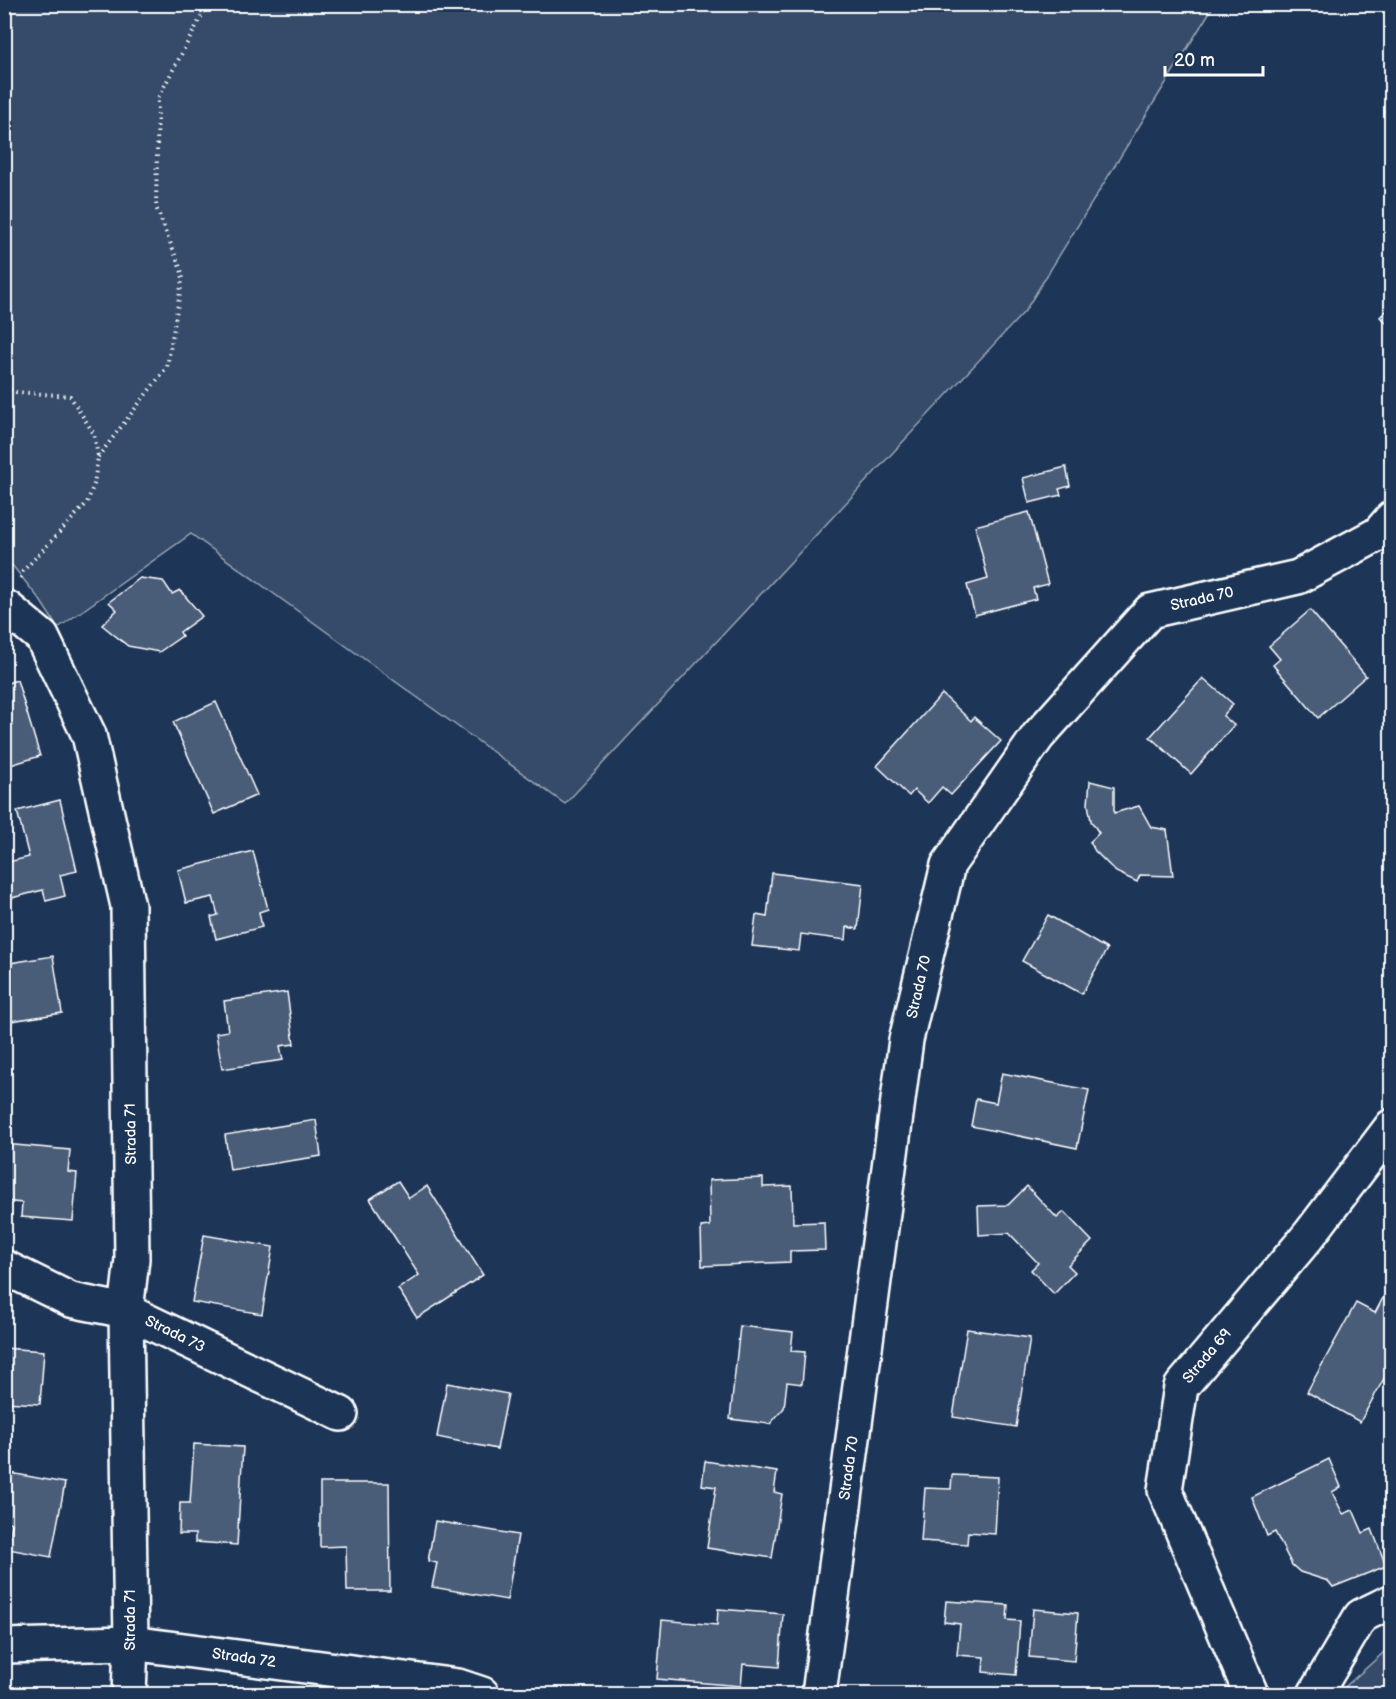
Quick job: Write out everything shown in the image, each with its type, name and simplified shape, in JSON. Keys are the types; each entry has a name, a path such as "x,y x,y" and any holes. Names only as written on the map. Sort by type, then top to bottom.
{"street":[{"name":"Strada 70","path":"819,1695 906,1040 948,865 1038,736 1150,611 1298,577 1378,534 1392,518"},
{"name":"Strada 71","path":"6,608 42,637 89,735 128,906 132,1260 126,1311 131,1643 129,1695"},
{"name":"Strada 69","path":"1251,1695 1165,1490 1180,1387 1310,1233 1392,1126"},
{"name":"Strada 73","path":"4,1267 71,1300 126,1311 341,1414"},
{"path":"1315,1695 1361,1616 1392,1601"},
{"name":"Strada 72","path":"4,1646 131,1643 458,1686 482,1695"}],"path":[{"path":"98,457 167,367 183,275 156,207 158,98 208,4"},
{"path":"4,388 16,392 70,396 94,434 98,457 94,484 87,503 23,572 16,594 6,608"}],"shaded area":[{"path":"5,4 1214,5 1025,311 565,804 191,534 58,628 40,600 12,565 5,571"},
{"path":"1391,1646 1391,1688 1337,1694"}],"building":[{"path":"1392,305 1392,328 1380,317"},
{"path":"1066,467 1070,486 1059,489 1061,495 1029,503 1023,478"},
{"path":"1029,512 1048,584 1033,588 1036,599 975,615 967,585 988,579 975,526"},
{"path":"140,578 163,581 172,594 180,590 202,616 180,632 182,636 159,652 128,646 102,625 117,610 109,602"},
{"path":"1310,610 1366,676 1318,718 1273,665 1280,659 1269,646"},
{"path":"1203,678 1233,704 1223,716 1234,725 1191,774 1150,737"},
{"path":"17,680 40,756 4,767 4,684"},
{"path":"942,694 971,721 974,717 1001,741 951,795 942,787 928,803 914,790 909,796 877,766"},
{"path":"216,702 257,795 214,814 173,722"},
{"path":"1090,781 1114,787 1114,813 1139,806 1151,827 1167,830 1173,876 1140,875 1137,882 1116,872 1095,851 1090,842 1099,833 1091,821 1088,804"},
{"path":"60,800 77,871 60,875 65,896 46,901 43,890 4,900 4,863 29,857 17,811"},
{"path":"253,851 268,909 259,912 262,927 216,939 211,917 218,915 213,897 186,903 178,870"},
{"path":"772,873 863,884 858,929 847,927 846,940 801,934 799,951 752,946 756,915 767,917"},
{"path":"1048,915 1107,949 1082,994 1022,961"},
{"path":"53,956 62,1013 4,1022 4,964"},
{"path":"287,992 294,1044 280,1046 283,1060 222,1069 216,1033 228,1031 224,1001"},
{"path":"1002,1073 1089,1090 1077,1148 971,1126 976,1099 996,1103"},
{"path":"316,1120 321,1156 230,1170 225,1135"},
{"path":"4,1144 70,1150 68,1172 77,1173 73,1221 21,1217 22,1203 4,1201"},
{"path":"763,1178 763,1187 792,1186 793,1223 824,1222 825,1250 790,1251 790,1262 702,1266 701,1227 710,1226 709,1180"},
{"path":"398,1181 409,1198 427,1186 483,1275 417,1318 398,1289 419,1275 370,1199"},
{"path":"1027,1186 1057,1218 1064,1212 1092,1241 1068,1265 1075,1272 1054,1294 1031,1270 1038,1263 1009,1233 979,1235 978,1206 1008,1205"},
{"path":"204,1235 273,1247 262,1314 192,1302"},
{"path":"1385,1294 1392,1298 1392,1364 1360,1422 1307,1392 1356,1303 1375,1313"},
{"path":"740,1326 793,1332 791,1351 805,1352 802,1384 787,1382 784,1408 770,1424 730,1419"},
{"path":"967,1329 1030,1338 1016,1427 953,1417"},
{"path":"4,1348 44,1351 40,1404 4,1402"},
{"path":"447,1383 508,1394 497,1449 437,1437"},
{"path":"194,1444 243,1447 237,1545 195,1542 195,1534 179,1534 180,1503 190,1503"},
{"path":"1329,1459 1341,1487 1332,1492 1343,1514 1353,1510 1363,1533 1372,1529 1386,1566 1333,1587 1328,1581 1300,1572 1292,1565 1275,1532 1267,1536 1252,1497"},
{"path":"705,1461 777,1472 774,1492 782,1494 772,1558 707,1548 716,1487 702,1485"},
{"path":"5,1472 65,1483 51,1557 8,1549 12,1523 4,1521"},
{"path":"952,1475 998,1477 995,1534 968,1532 967,1544 921,1541 925,1488 951,1489"},
{"path":"320,1483 389,1483 390,1591 347,1591 346,1546 320,1547"},
{"path":"435,1521 518,1535 507,1600 432,1587 437,1563 428,1561"},
{"path":"946,1601 1008,1605 1007,1620 1020,1621 1016,1675 983,1672 984,1657 957,1655 960,1624 944,1622"},
{"path":"718,1609 783,1614 779,1667 743,1664 741,1686 657,1679 662,1620 717,1625"},
{"path":"1033,1609 1078,1613 1074,1661 1029,1657"}]}
